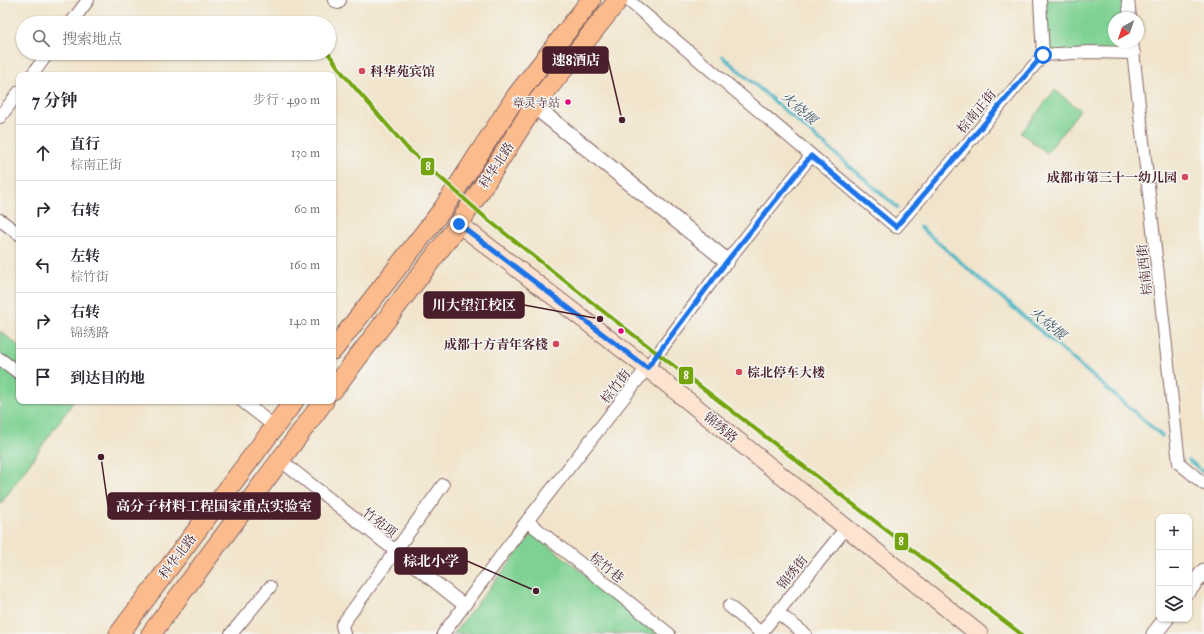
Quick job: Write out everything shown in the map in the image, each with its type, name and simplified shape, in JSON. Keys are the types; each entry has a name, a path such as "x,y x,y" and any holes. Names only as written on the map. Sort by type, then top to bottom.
{"main road":[{"name":"科华北路","path":"336,346 442,209 518,95 591,0"},
{"name":"科华北路","path":"336,386 459,224 534,106 618,0"},
{"name":"锦绣路","path":"459,224 647,368 979,634"},
{"name":"科华北路","path":"118,634 292,404"},
{"name":"科华北路","path":"151,634 322,404"}],"street":[{"path":"76,16 88,0"},
{"path":"334,0 338,3 340,0"},
{"path":"628,0 811,156"},
{"path":"1040,0 1043,55 1124,48"},
{"path":"1128,0 1129,12"},
{"name":"棕南西街","path":"1133,48 1179,463 1204,484"},
{"name":"棕南正街","path":"811,156 896,227 1043,55"},
{"path":"34,72 43,60"},
{"path":"0,117 16,96"},
{"path":"534,106 727,261"},
{"name":"棕竹街","path":"443,634 527,521 647,368 727,261 811,156"},
{"path":"0,220 16,232"},
{"path":"0,359 16,370"},
{"path":"246,404 274,426"},
{"name":"竹苑项","path":"280,460 464,605"},
{"path":"344,634 342,625 443,485"},
{"name":"棕竹巷","path":"527,521 669,634"},
{"name":"锦绣街","path":"760,633 846,528"},
{"path":"1192,586 1204,571"},
{"path":"231,634 270,587"},
{"path":"729,606 760,633"},
{"path":"778,612 805,634"},
{"path":"1154,634 1164,622"}],"green space":[{"path":"1040,0 1128,0 1129,12 1108,12 1108,48 1133,48 1134,53 1043,55"},
{"path":"1055,90 1080,110 1047,153 1021,133"},
{"path":"0,331 16,344 16,404 72,404 0,505"},
{"path":"533,533 660,634 453,634"}],"waterway":[{"name":"火烧堰","path":"723,57 897,207"},
{"name":"火烧堰","path":"920,227 1162,436"},
{"name":"火烧堰","path":"1189,460 1204,473"}],"transit line":[{"name":"8","path":"333,60 344,75 407,148 487,219 604,312 1021,634"}],"place":[{"name":"科华苑宾馆","path":"362,71"},
{"name":"章灵寺站","path":"568,102"},
{"name":"速8酒店","path":"622,120"},
{"name":"成都市第三十一幼儿园","path":"1185,177"},
{"name":"川大望江校区","path":"600,319"},
{"name":"成都十方青年客棧","path":"556,344"},
{"name":"棕北停车大楼","path":"739,372"},
{"name":"高分子材料工程国家重点实验室","path":"101,457"},
{"name":"棕北小学","path":"536,591"}],"route":[{"path":"459,224 647,368 727,261 811,156 896,227 1043,55"}]}
